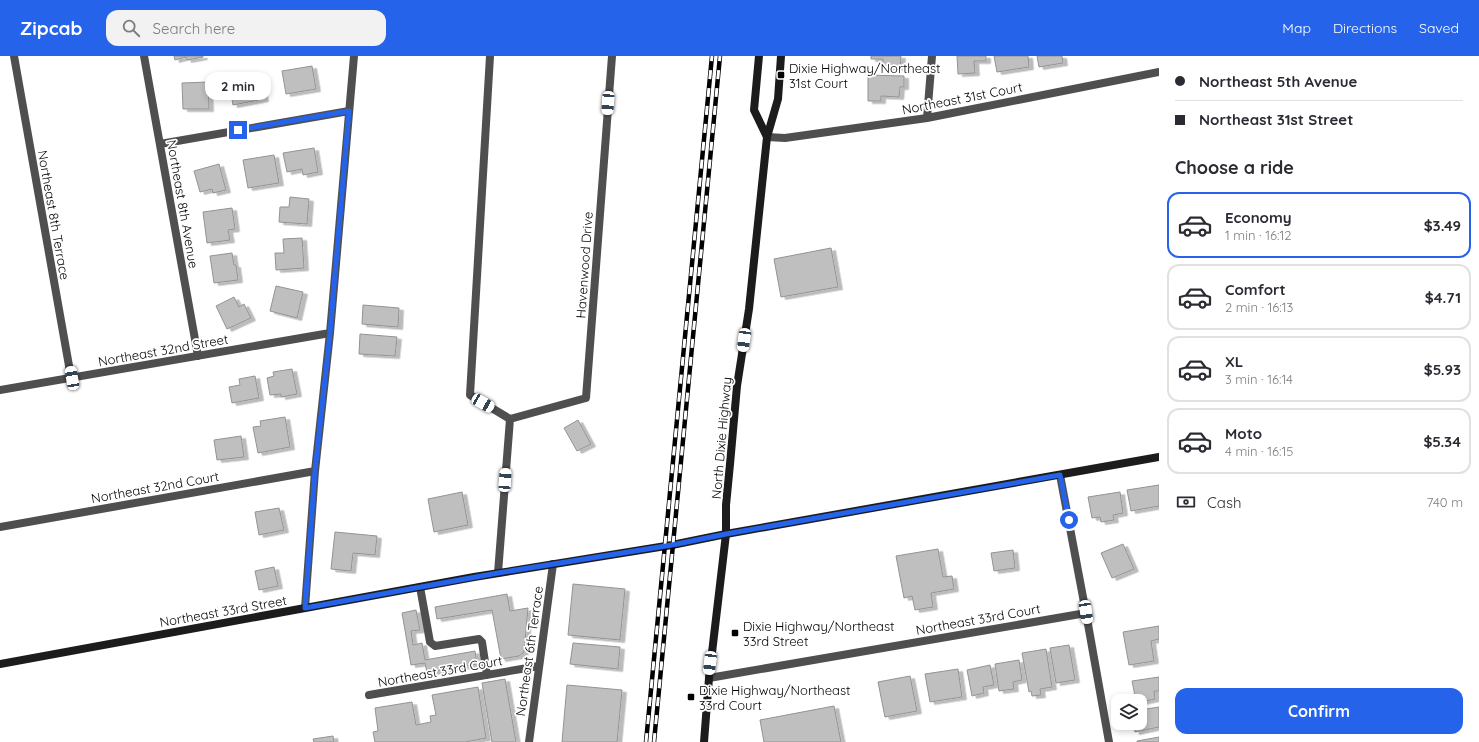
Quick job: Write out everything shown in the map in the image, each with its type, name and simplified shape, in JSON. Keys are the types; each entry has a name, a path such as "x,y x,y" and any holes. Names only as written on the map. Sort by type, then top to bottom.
{"street":[{"name":"Northeast 8th Terrace","path":"14,56 72,378"},
{"name":"Northeast 8th Avenue","path":"144,56 198,356"},
{"path":"305,608 315,471 330,333 354,56"},
{"path":"490,56 470,395 510,419 498,573"},
{"name":"Havenwood Drive","path":"510,419 586,398 612,56"},
{"path":"759,56 754,110 767,137"},
{"name":"North Dixie Highway","path":"704,742 709,678 726,534 726,505 737,386 749,309 767,137 778,99 782,56"},
{"path":"926,118 932,56"},
{"name":"Northeast 31st Court","path":"767,137 785,138 926,118 1159,72"},
{"path":"160,144 349,111"},
{"name":"Northeast 32nd Street","path":"0,390 330,333"},
{"name":"Northeast 33rd Street","path":"0,664 498,573 672,545 726,534 1159,457"},
{"name":"Northeast 32nd Court","path":"0,527 315,471"},
{"path":"1060,475 1109,742"},
{"name":"Northeast 6th Terrace","path":"528,742 553,564"},
{"path":"420,587 430,642 435,646 479,639 482,642 487,675"},
{"name":"Northeast 33rd Court","path":"709,678 1086,612"},
{"name":"Northeast 33rd Court","path":"369,695 539,666"}],"building":[{"path":"174,56 203,57 187,60 186,57 175,60"},
{"path":"871,56 901,56 900,68 883,67 883,59 871,59"},
{"path":"957,56 986,56 986,61 974,61 975,73 958,74"},
{"path":"994,56 1028,56 1029,67 997,72"},
{"path":"1037,56 1062,56 1063,63 1039,67"},
{"path":"312,66 316,89 286,94 282,71"},
{"path":"868,75 904,76 904,87 900,87 899,97 881,96 881,101 868,101"},
{"path":"260,76 264,99 233,105 229,82"},
{"path":"208,82 209,109 183,109 182,83"},
{"path":"314,148 318,172 303,175 302,169 287,172 283,153"},
{"path":"274,155 279,183 248,188 243,160"},
{"path":"219,164 226,190 213,193 212,189 200,192 194,171"},
{"path":"290,197 309,199 307,224 279,222 280,207 289,207"},
{"path":"232,208 235,229 228,230 230,240 207,243 203,212"},
{"path":"302,238 304,268 276,270 275,253 284,253 283,239"},
{"path":"831,248 838,287 781,297 774,259"},
{"path":"232,253 234,265 236,265 238,280 214,283 210,256"},
{"path":"276,286 303,292 297,318 270,311"},
{"path":"234,297 239,307 244,304 251,318 227,329 216,306"},
{"path":"363,305 399,308 398,327 362,324"},
{"path":"360,334 397,337 395,356 359,354"},
{"path":"292,369 297,394 281,397 281,394 270,395 267,378 274,376 273,372"},
{"path":"255,376 259,398 232,403 229,387 240,385 239,379"},
{"path":"285,417 290,447 258,453 253,427 261,426 260,421"},
{"path":"578,420 591,444 577,451 564,428"},
{"path":"241,436 244,457 217,460 214,440"},
{"path":"1159,485 1159,506 1131,511 1127,490"},
{"path":"462,492 468,525 434,532 428,499"},
{"path":"1120,492 1123,513 1113,515 1114,520 1101,522 1100,517 1092,518 1088,497"},
{"path":"279,508 284,530 259,535 255,512"},
{"path":"335,532 377,536 375,555 353,553 351,571 331,569"},
{"path":"1123,544 1134,569 1112,578 1101,553"},
{"path":"938,549 943,577 952,576 954,589 931,593 933,607 915,610 912,596 904,598 896,556"},
{"path":"1013,550 1015,568 994,571 991,553"},
{"path":"274,567 278,586 259,590 255,571"},
{"path":"573,584 625,589 620,640 568,635"},
{"path":"507,594 510,611 528,608 524,652 519,656 501,659 492,610 437,619 435,607"},
{"path":"416,610 420,630 411,631 413,645 422,643 425,660 475,651 477,664 427,673 425,663 411,665 402,613"},
{"path":"1159,626 1159,639 1151,641 1154,661 1129,665 1123,632"},
{"path":"573,643 620,647 618,669 570,664"},
{"path":"1069,645 1075,680 1056,683 1050,648"},
{"path":"1046,649 1052,687 1040,689 1041,695 1032,696 1031,691 1029,692 1022,653"},
{"path":"1019,660 1022,680 1013,682 1014,689 999,691 995,664"},
{"path":"990,665 994,685 983,687 984,693 972,696 967,670"},
{"path":"958,669 962,697 930,702 925,674"},
{"path":"910,676 917,711 885,717 878,682"},
{"path":"1159,677 1159,691 1154,691 1155,699 1147,701 1147,694 1135,694 1132,681"},
{"path":"505,679 516,742 492,742 482,683"},
{"path":"567,685 622,690 617,742 562,742"},
{"path":"478,687 486,738 465,742 375,742 373,732 378,731 375,708 412,702 416,725 431,722 430,716 436,715 432,695"},
{"path":"834,706 841,742 764,742 760,720"},
{"path":"1159,707 1159,727 1147,730 1147,709"},
{"path":"1135,730 1145,730 1135,732"},
{"path":"333,736 334,742 314,742 313,739"},
{"path":"1159,737 1159,742 1137,742 1137,741"}],"railway":[{"path":"646,742 712,56"},
{"path":"654,742 720,56"}],"place":[{"name":"Dixie Highway/Northeast 31st Court","path":"781,75"},
{"name":"Dixie Highway/Northeast 33rd Street","path":"735,633"},
{"name":"Dixie Highway/Northeast 33rd Court","path":"691,697"}],"route":[{"path":"238,130 349,111 330,333 315,471 305,608 498,573 672,545 726,534 1060,475 1069,520"}]}
